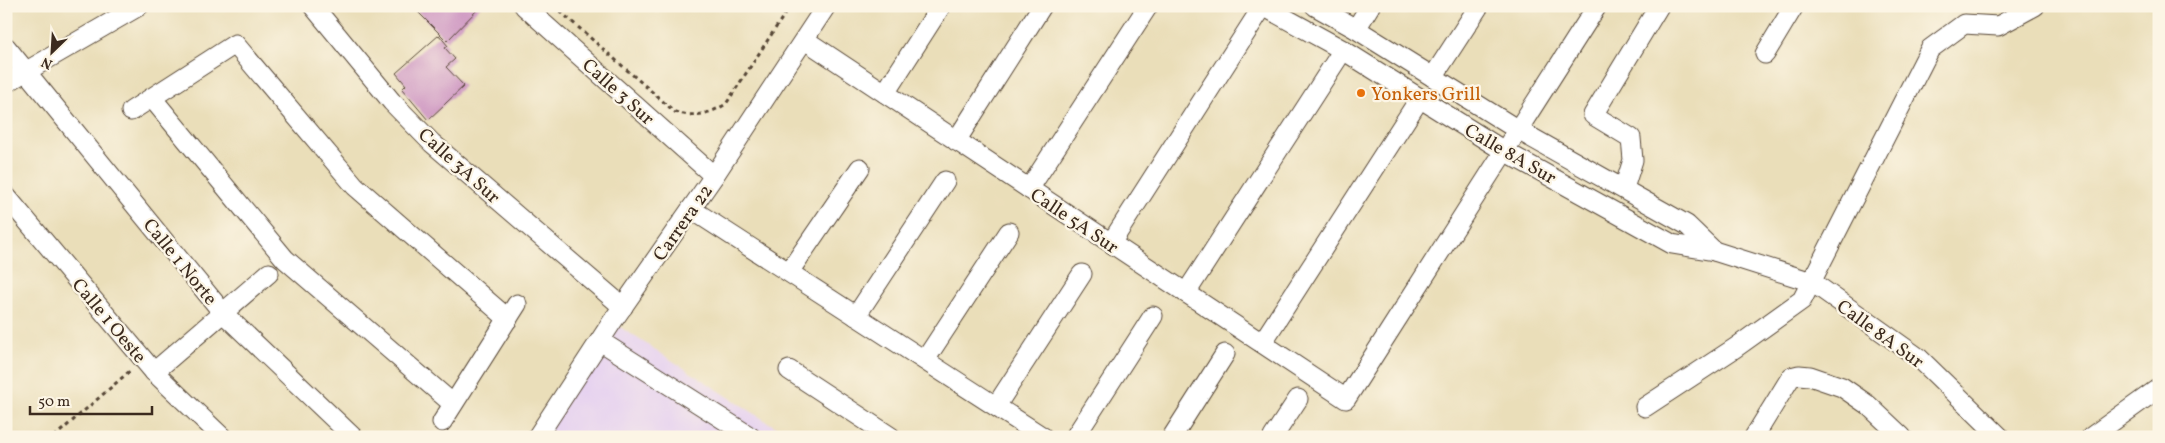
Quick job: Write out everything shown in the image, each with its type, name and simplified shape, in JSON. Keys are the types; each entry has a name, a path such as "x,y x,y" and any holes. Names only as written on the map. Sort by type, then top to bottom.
{"street":[{"path":"6,83 139,6"},
{"name":"Calle 3A Sur","path":"313,6 392,102 432,143 624,307"},
{"name":"Calle 3 Sur","path":"524,6 714,176"},
{"name":"Carrera 22","path":"537,437 600,341 714,176 826,6"},
{"path":"885,93 941,6"},
{"path":"956,141 1042,6"},
{"path":"1029,189 1148,6"},
{"path":"1111,243 1263,6"},
{"name":"Calle 8A Sur","path":"1263,6 1343,50 1504,151 1672,244 1714,251 1812,282 1919,358 2000,437"},
{"name":"Calle 8A Sur","path":"1315,6 1356,29 1518,130 1687,225 1714,251"},
{"path":"1356,29 1370,6"},
{"path":"1433,77 1479,6"},
{"path":"1504,151 1597,6"},
{"path":"1624,188 1633,160 1631,138 1593,114 1660,6"},
{"path":"1765,54 1794,6"},
{"path":"1645,407 1735,348 1802,300 1930,49 1964,24 1998,26 2035,6"},
{"name":"Calle 5A Sur","path":"805,40 1346,399 1504,151"},
{"path":"131,112 236,44 355,186 513,311 442,422"},
{"name":"Calle 1 Norte","path":"6,47 224,313 353,437"},
{"path":"1186,293 1343,50"},
{"path":"152,98 285,259 453,404"},
{"path":"1262,344 1420,98"},
{"path":"788,272 860,168"},
{"path":"856,316 945,181"},
{"name":"Calle 1 Oeste","path":"6,196 154,372 222,437"},
{"path":"691,209 996,406 1031,434"},
{"path":"925,360 1009,232"},
{"path":"154,372 269,273"},
{"path":"996,406 1082,274"},
{"path":"1076,437 1153,316"},
{"path":"600,341 751,437"},
{"path":"1172,437 1225,354"},
{"path":"789,370 891,437"},
{"path":"1754,437 1790,377 1799,374 1842,386 1868,405 1902,437"},
{"path":"2091,437 2159,388"},
{"path":"1273,437 1298,399"}],"path":[{"path":"554,6 675,112 687,116 714,112 726,104 790,6"},
{"path":"54,437 135,367 154,372"}],"shaded area":[{"path":"612,322 791,437 537,437"}],"building":[{"path":"412,6 481,6 447,41"},
{"path":"439,35 448,46 445,48 455,59 446,67 464,86 428,120 402,89 406,85 396,73"}],"place":[{"name":"Yonkers Grill","path":"1361,93"}]}
